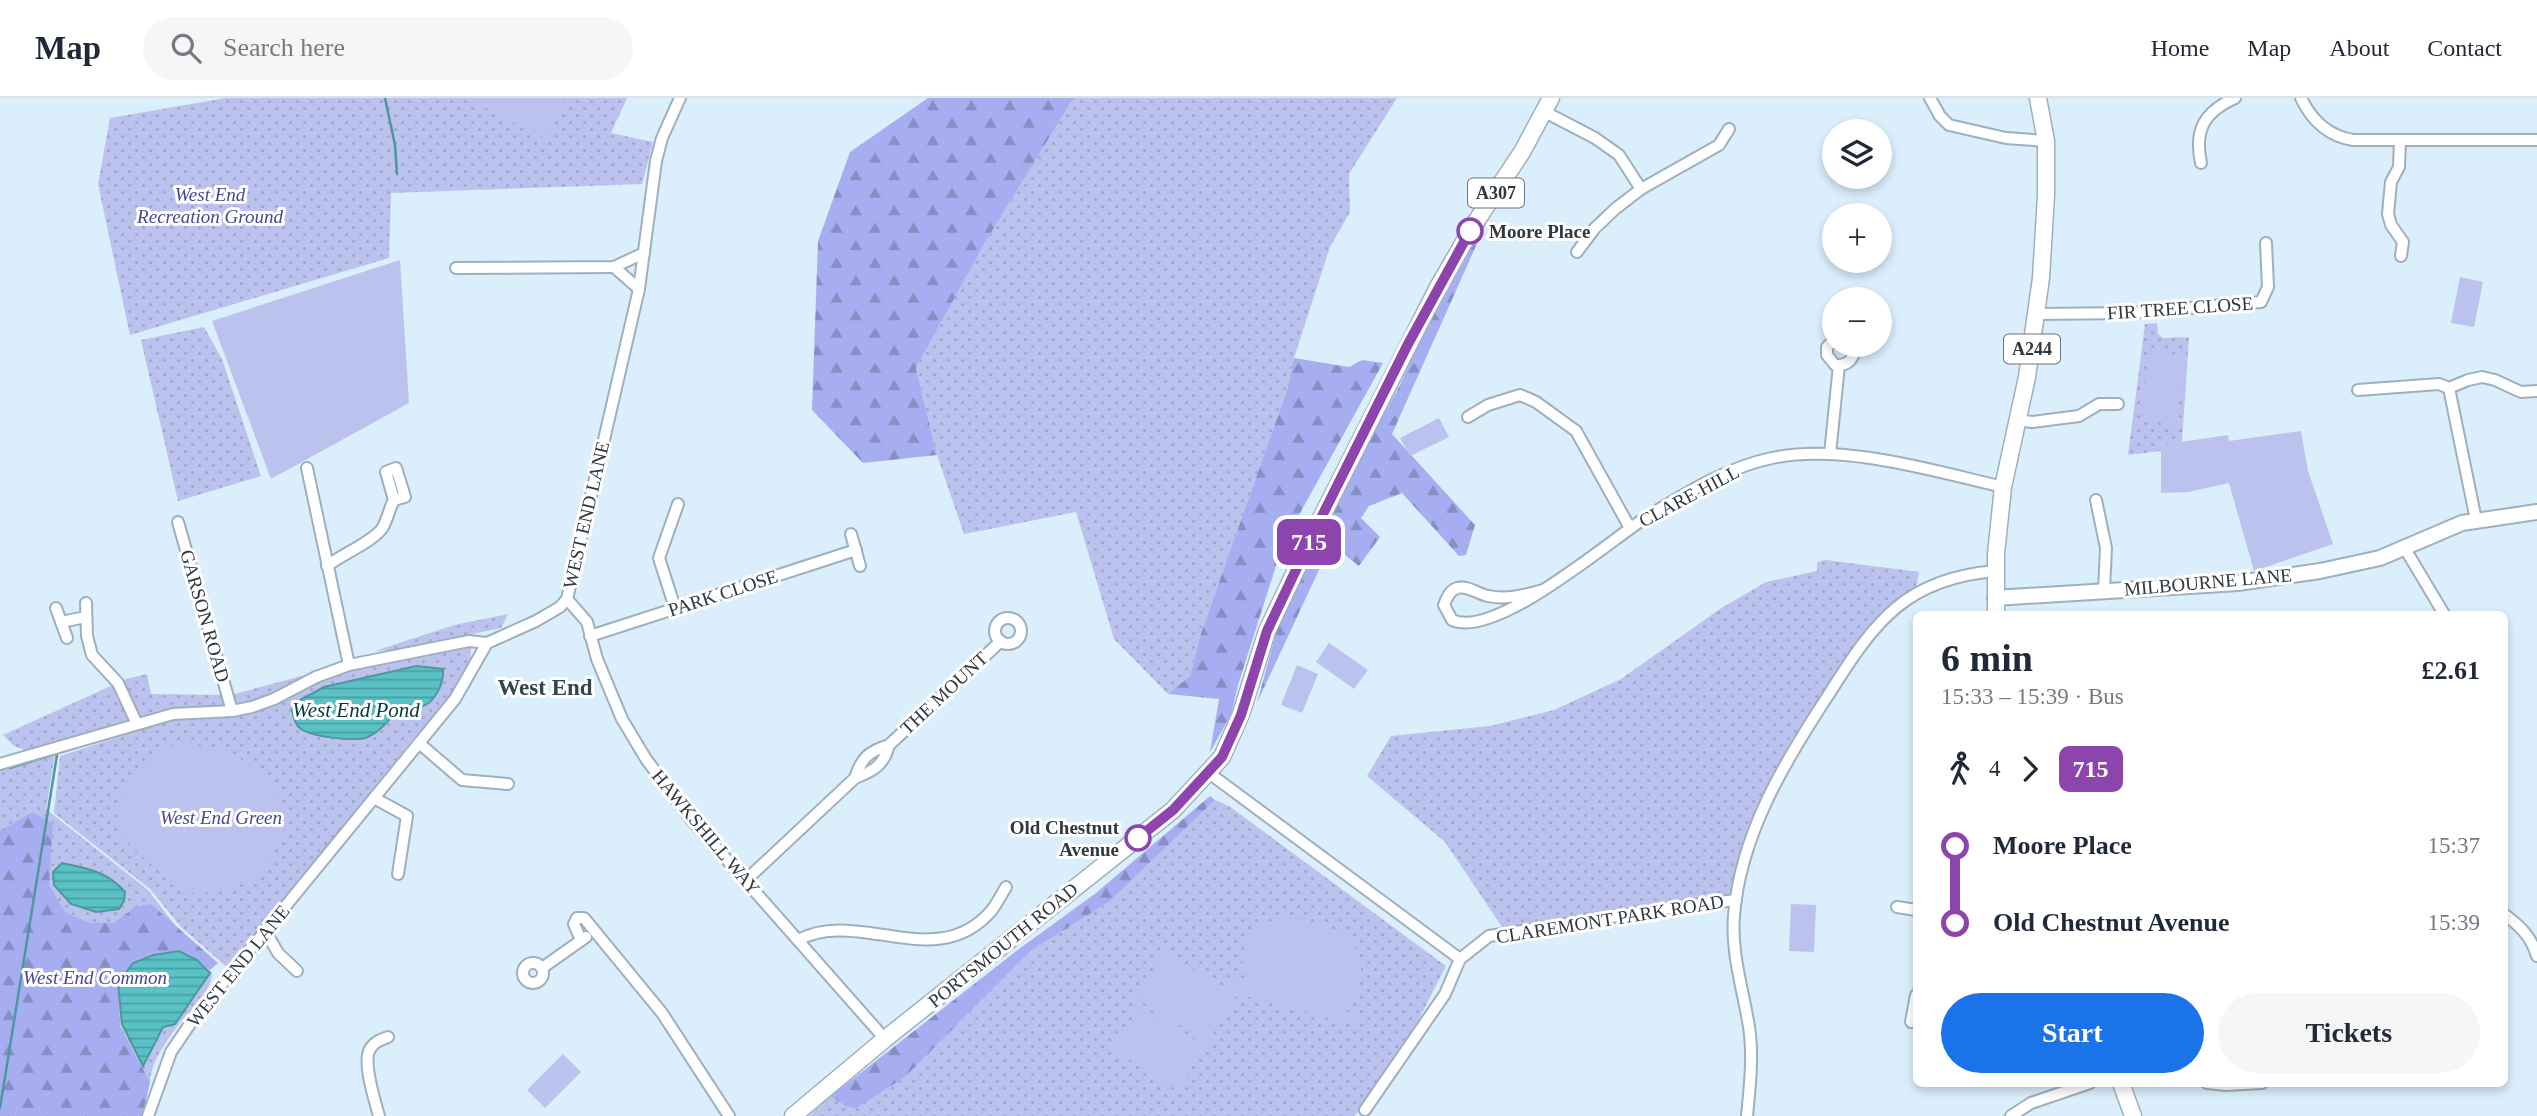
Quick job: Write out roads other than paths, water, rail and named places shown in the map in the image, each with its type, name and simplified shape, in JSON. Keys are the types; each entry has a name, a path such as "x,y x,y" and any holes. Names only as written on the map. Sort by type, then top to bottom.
{"main road":[{"name":"A244","path":"1995,606 1995,571 2003,487 2037,314 2044,232 2046,141 2038,98"},
{"name":"PORTSMOUTH ROAD","path":"793,1116 885,1039 1173,810 1222,757 1241,715 1272,620 1408,344 1477,220 1522,152 1548,105"},
{"path":"2122,1087 2133,1116"}],"street":[{"name":"WEST END LANE","path":"148,1116 171,1052 194,1018 460,693 487,643 536,621 560,607 567,599 639,289 659,150 680,98"},
{"path":"1930,98 1940,116 1949,125 2006,138 2046,141"},
{"path":"2200,163 2198,147 2202,126 2216,109 2235,98"},
{"path":"2301,98 2320,126 2340,138 2537,140"},
{"path":"1548,105 1619,155 1642,189"},
{"path":"1577,252 1605,219 1642,189 1719,145 1729,129"},
{"path":"2400,140 2399,167 2391,182 2388,214 2391,225 2403,242 2401,256"},
{"path":"2403,242 2415,241"},
{"name":"FIR TREE CLOSE","path":"2037,314 2130,313 2261,302 2269,287 2266,243"},
{"path":"456,268 614,267 628,263 644,253"},
{"path":"614,267 639,289"},
{"path":"1828,357 1839,365 1847,363 1853,357"},
{"path":"1830,454 1839,365"},
{"path":"2358,390 2439,384 2449,388 2482,377 2521,392 2537,391"},
{"path":"2449,388 2476,520"},
{"name":"CLARE HILL","path":"1468,417 1488,405 1520,396 1536,402 1576,431 1630,528"},
{"path":"2017,420 2032,422 2079,416 2099,404 2118,404"},
{"name":"CLARE HILL","path":"1543,590 1517,597 1490,597 1465,587 1458,588 1447,597 1444,605 1452,620 1460,624 1482,621 1507,611 1543,590 1630,528 1717,477 1773,457 1830,454 1858,457 2003,487"},
{"path":"307,468 349,664"},
{"path":"327,566 344,553 374,538 383,528 394,500"},
{"path":"2096,500 2106,548 2104,590"},
{"path":"675,608 660,558 678,504"},
{"name":"MILBOURNE LANE","path":"1995,606 2104,590 2238,583 2353,565 2380,558 2445,529 2476,520 2537,512"},
{"name":"GARSON ROAD","path":"177,522 232,711"},
{"path":"851,534 860,565"},
{"path":"2404,547 2443,611"},
{"name":"PARK CLOSE","path":"590,636 856,550"},
{"path":"1747,1116 1751,1059 1749,1022 1735,954 1734,933 1736,900 1759,817 1781,770 1843,673 1871,635 1896,608 1924,590 1950,579 1995,571"},
{"name":"HAWKSHILL WAY","path":"567,599 587,622 597,659 622,719 646,759 691,819 885,1039"},
{"path":"86,603 92,655 118,683 137,724"},
{"path":"56,608 67,638"},
{"path":"61,622 86,617"},
{"path":"0,764 173,714 232,711 274,699 316,677 349,664 469,641 487,643"},
{"name":"THE MOUNT","path":"745,881 855,778 860,764 871,751 889,745 1001,641"},
{"path":"419,743 462,780 508,784"},
{"path":"1209,773 1460,959"},
{"path":"374,797 407,816 398,874"},
{"path":"798,940 821,930 844,929 923,941 955,935 992,910 1006,887"},
{"name":"CLAREMONT PARK ROAD","path":"1366,1111 1445,994 1460,959 1489,936 1736,900"},
{"path":"1897,907 1913,910"},
{"path":"2508,917 2523,929 2533,943 2537,956"},
{"path":"581,940 574,929 577,918 584,918 662,1013 729,1116"},
{"path":"266,932 278,953 297,971"},
{"path":"542,968 588,935 596,934"},
{"path":"1911,1022 1913,1011"},
{"path":"379,1116 367,1062 368,1052 375,1042 388,1037"},
{"path":"2011,1116 2031,1104 2079,1087"}],"water":[{"name":"West End Pond","path":"416,666 443,669 442,680 434,697 420,707 396,710 377,732 368,737 344,739 324,736 307,732 296,723 292,709 300,700 324,687"},
{"path":"62,863 96,872 118,885 125,892 119,909 96,912 71,904 54,885 53,872"},
{"path":"179,951 197,960 210,973 175,1024 163,1027 143,1066 122,1024 118,983 133,963 153,955"}],"waterway":[{"path":"385,98 395,145 397,174"},
{"path":"10,768 100,740"},
{"path":"0,1108 57,755"}],"place":[{"name":"Moore Place","path":"1470,231"},
{"name":"Old Chestnut Avenue","path":"1138,838"}],"district":[{"name":"West End","path":"545,687"}],"park label":[{"name":"West End Recreation Ground","path":"210,205"},
{"name":"West End Green","path":"221,817"},
{"name":"West End Common","path":"95,977"}]}
